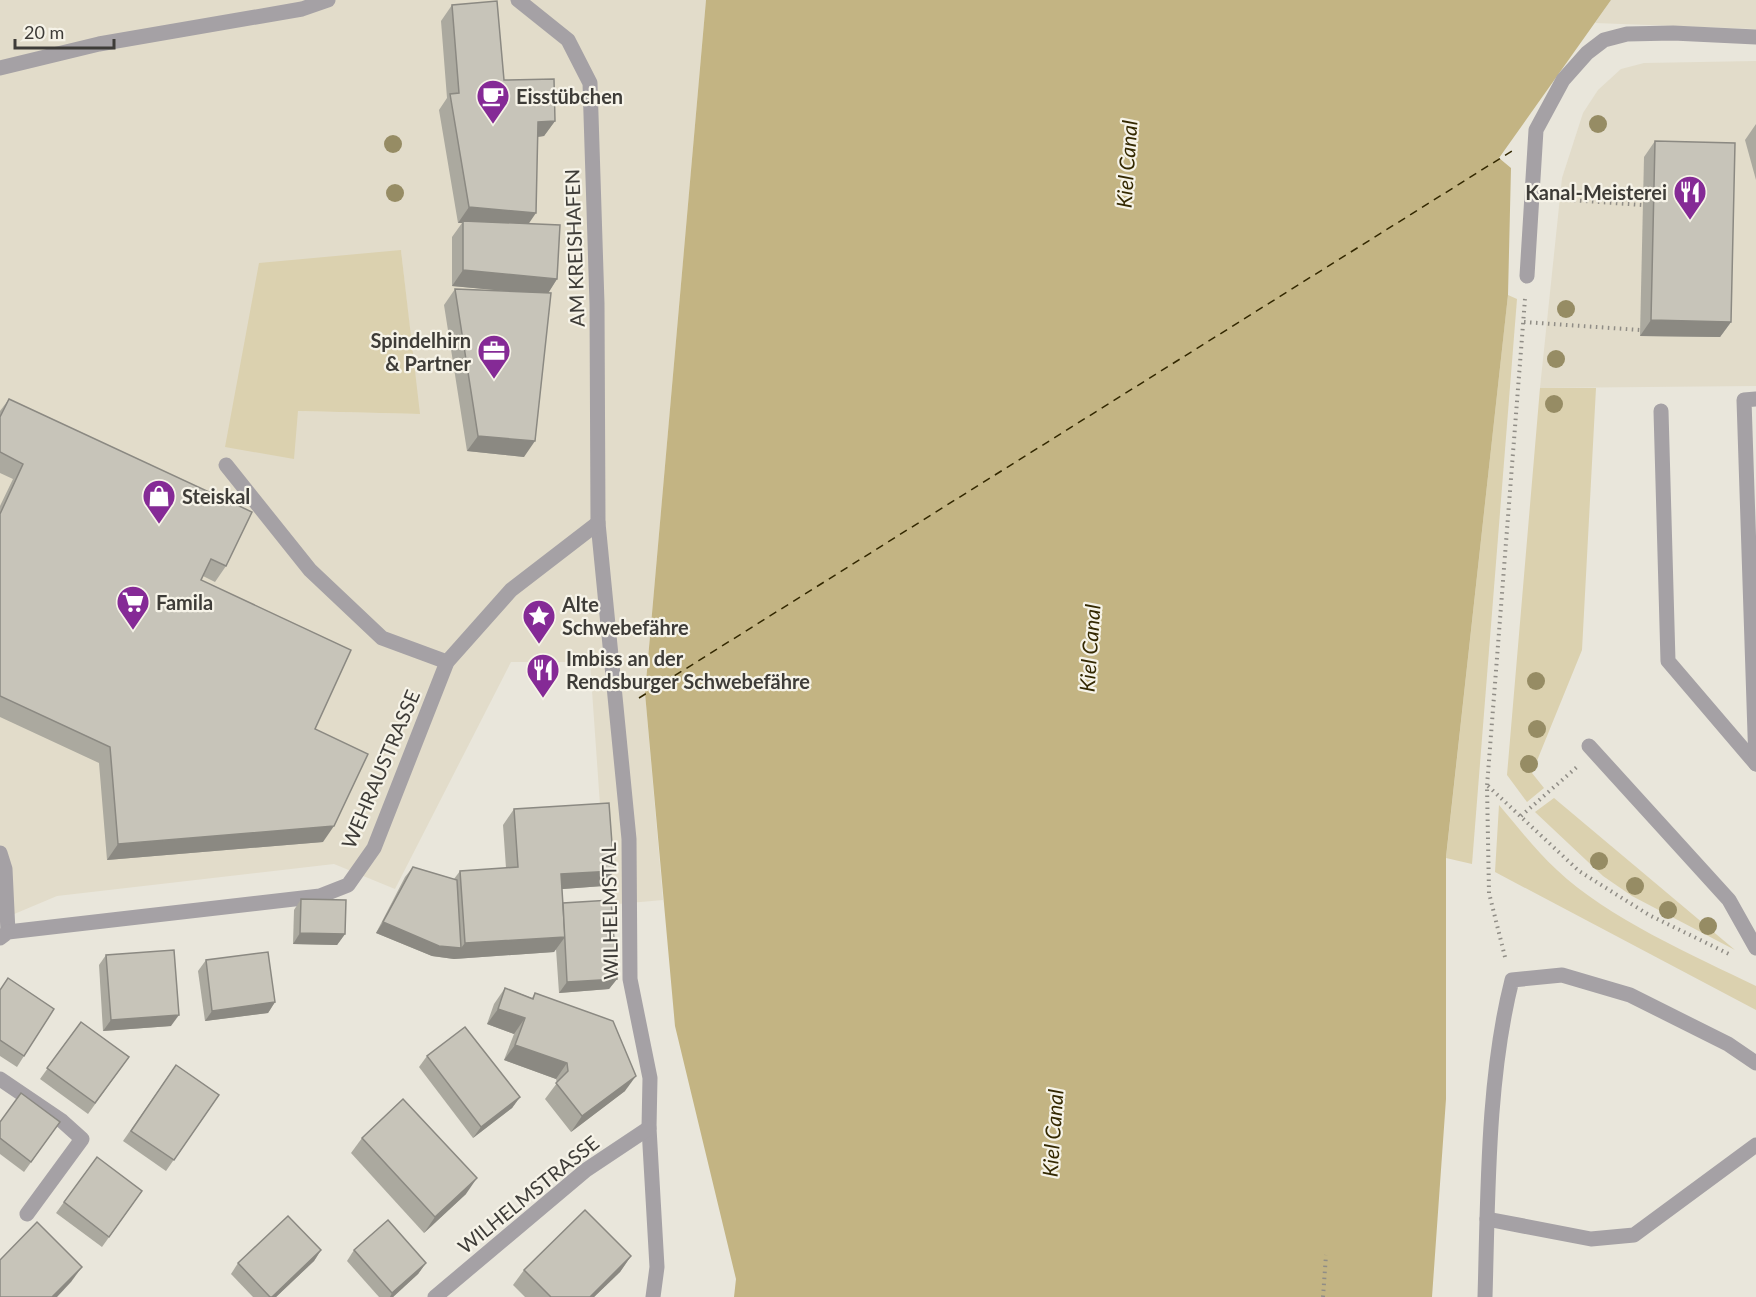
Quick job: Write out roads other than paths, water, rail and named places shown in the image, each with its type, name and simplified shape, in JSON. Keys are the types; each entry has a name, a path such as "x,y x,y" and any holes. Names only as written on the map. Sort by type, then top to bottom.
{"street":[{"path":"0,68 99,44 302,9 328,0"},
{"name":"AM KREISHAFEN","path":"518,0 568,40 590,83 597,304 598,523"},
{"path":"1527,276 1534,198 1536,130 1563,80 1587,53 1604,40 1627,34 1673,33 1756,38"},
{"path":"1756,399 1744,400 1756,764"},
{"path":"1661,411 1668,661 1756,764"},
{"path":"226,465 310,570 382,638 447,662"},
{"name":"WEHRAUSTRASSE","path":"4,935 320,896 348,885 374,848 447,662 510,590 598,523"},
{"name":"WILHELMSTAL","path":"598,523 628,839 630,979 650,1078 649,1128 657,1267 653,1297"},
{"path":"1591,749 1730,900 1756,948"},
{"path":"0,853 5,869 4,935"},
{"path":"1485,1297 1487,1219 1502,1022 1512,980 1562,975 1630,995 1728,1044 1756,1063"},
{"path":"0,1079 62,1121 82,1139 27,1214"},
{"name":"WILHELMSTRASSE","path":"435,1297 586,1170 649,1128"},
{"path":"1487,1219 1591,1239 1634,1235 1756,1145"}],"water":[{"name":"Kiel Canal","path":"706,0 1611,0 1499,158 1511,168 1508,295 1446,857 1446,1099 1432,1297 734,1297 736,1279 675,1026 645,693"}],"place":[{"name":"Eisstübchen","path":"493,125"},
{"name":"Kanal-Meisterei","path":"1690,221"},
{"name":"Spindelhirn & Partner","path":"494,380"},
{"name":"Steiskal","path":"159,525"},
{"name":"Famila","path":"133,631"},
{"name":"Alte Schwebefähre","path":"539,645"},
{"name":"Imbiss an der Rendsburger Schwebefähre","path":"543,699"}]}
